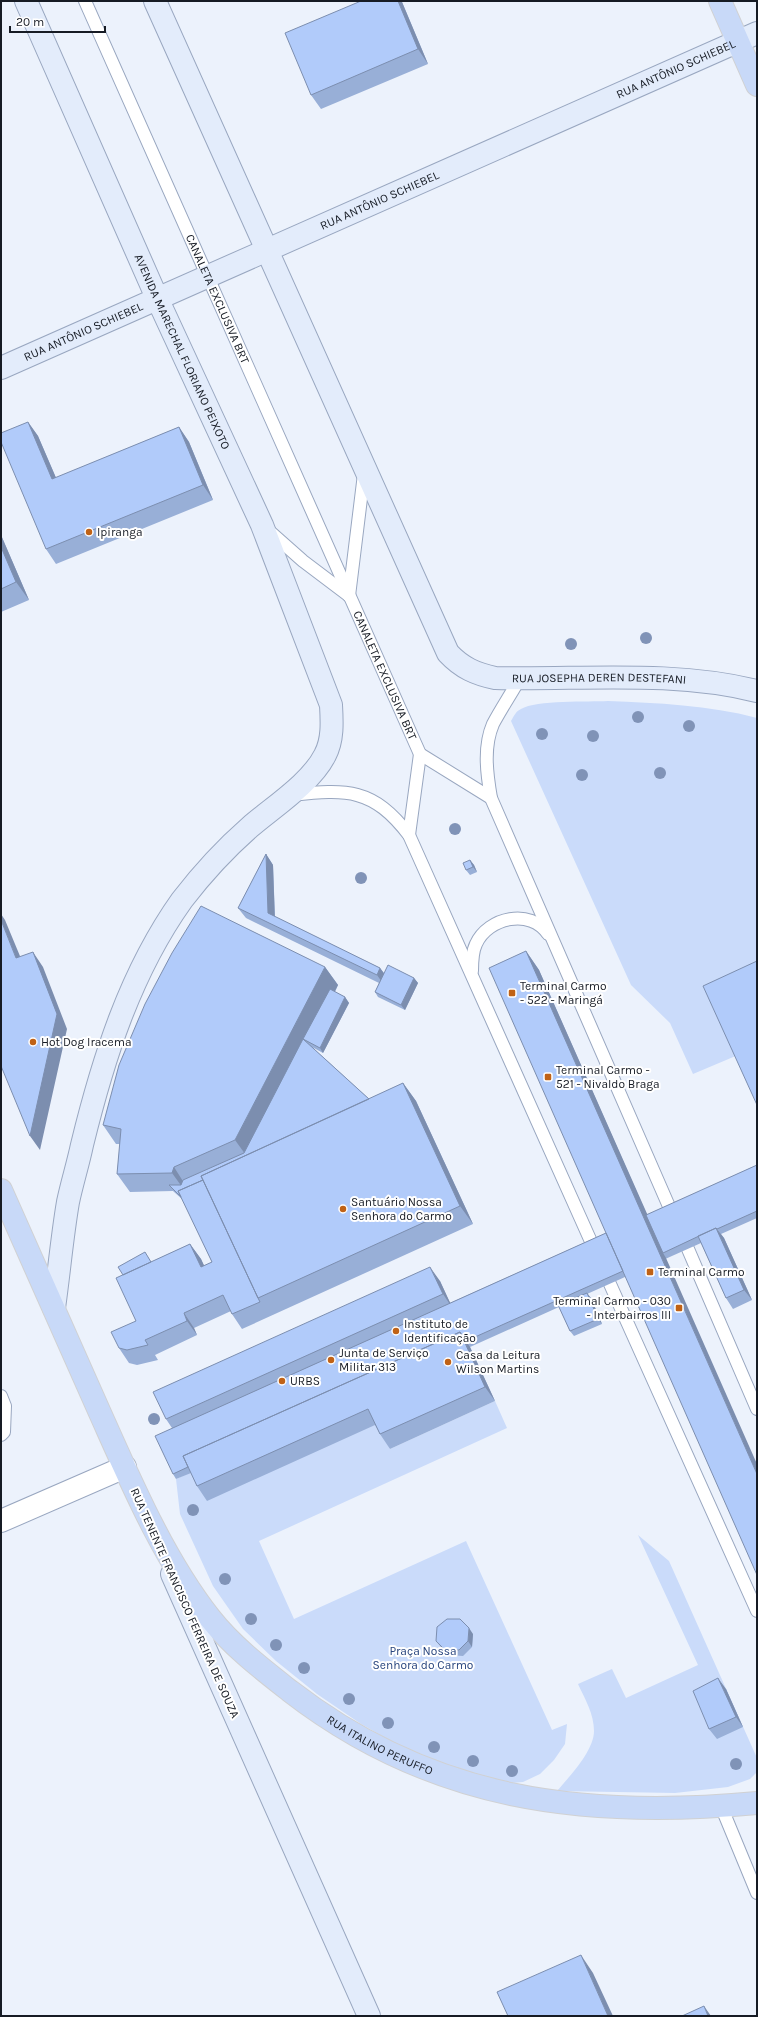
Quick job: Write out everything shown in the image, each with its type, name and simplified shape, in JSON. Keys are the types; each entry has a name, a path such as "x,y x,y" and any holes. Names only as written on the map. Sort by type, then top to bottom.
{"main road":[{"path":"720,1 757,85"},
{"name":"RUA TENENTE FRANCISCO FERREIRA DE SOUZA","path":"1,1190 124,1467"},
{"name":"RUA ITALINO PERUFFO","path":"124,1467 186,1584 212,1619 233,1642 269,1674 303,1701 339,1725 376,1746 418,1766 467,1784 519,1797 564,1804 616,1808 721,1806 757,1803"}],"street":[{"name":"AVENIDA MARECHAL FLORIANO PEIXOTO","path":"26,1 157,298 262,525 331,705 332,731 325,755 309,777 287,795"},
{"path":"154,1 365,467"},
{"name":"RUA ANTÔNIO SCHIEBEL","path":"1,368 757,33"},
{"name":"RUA JOSEPHA DEREN DESTEFANI","path":"365,467 448,653 458,664 476,674 496,678 617,676 682,679 757,691"},
{"path":"54,1308 68,1202 109,1047 133,986 158,937 183,900 216,860 249,828 287,795"},
{"path":"1,1522 124,1467"},
{"name":"RUA TENENTE FRANCISCO FERREIRA DE SOUZA","path":"124,1467 369,2016"}],"lane":[{"name":"CANALETA EXCLUSIVA BRT","path":"85,1 420,754"},
{"name":"CANALETA EXCLUSIVA BRT","path":"349,596 365,467"},
{"name":"CANALETA EXCLUSIVA BRT","path":"262,525 303,561 349,596"},
{"path":"520,678 493,726 487,750 487,775 491,798 671,1211"},
{"path":"409,834 420,754 491,798"},
{"path":"287,795 330,790 358,794 377,803 396,818 409,834 593,1246"},
{"path":"472,976 472,959 476,943 486,930 499,921 515,918 532,921 545,930 554,944"},
{"path":"688,1249 757,1409"},
{"path":"610,1284 757,1611"},
{"path":"1,1396 5,1406 4,1432 1,1435"},
{"path":"721,1806 757,1893"}],"green space":[{"path":"608,701 702,707 757,718 757,985 738,1055 693,1074 670,1023 631,985 511,721 518,711 528,706 550,703"},
{"name":"Praça Nossa Senhora do Carmo","path":"495,1401 507,1428 259,1541 294,1619 466,1541 552,1730 567,1724 565,1744 554,1760 540,1774 523,1782 500,1784 414,1754 361,1724 317,1694 276,1661 243,1629 213,1586 180,1514 176,1479 193,1471 378,1424 390,1449"},
{"path":"638,1535 669,1561 757,1758 757,1772 750,1779 728,1787 675,1793 557,1791 580,1763 593,1739 594,1725 589,1707 578,1684 612,1669 626,1698 698,1665"}],"building":[{"path":"361,1 398,1 418,49 311,95 285,33"},
{"name":"Ipiranga","path":"28,422 52,479 179,427 203,485 46,549 1,442 1,433"},
{"path":"1,547 16,582 1,589"},
{"path":"266,854 268,913 380,968 377,975 238,908"},
{"path":"470,860 473,867 466,870 463,863"},
{"path":"201,906 325,967 235,1140 174,1167 172,1173 117,1174 121,1129 103,1125 119,1065 145,1004 172,953"},
{"name":"Hot Dog Iracema","path":"1,920 16,958 33,952 57,1014 30,1136 1,1066"},
{"name":"Terminal Carmo","path":"526,951 757,1474 757,1575 489,968"},
{"path":"757,961 757,1105 703,986"},
{"path":"388,965 414,978 401,1005 375,992"},
{"path":"330,989 345,997 320,1048 303,1039"},
{"path":"303,1039 369,1099 201,1176 203,1180 178,1191 181,1197 169,1185 181,1185 183,1180 244,1153"},
{"name":"Santuário Nossa Senhora do Carmo","path":"403,1083 460,1206 258,1298 201,1176"},
{"path":"757,1165 757,1211 717,1229 716,1228 663,1253 646,1215"},
{"path":"203,1180 260,1302 232,1314 223,1295 184,1313 187,1321 145,1340 148,1345 127,1350 119,1348 111,1332 136,1321 116,1278 190,1244 201,1267 212,1262 178,1191"},
{"name":"Terminal Carmo","path":"716,1228 744,1290 726,1298 698,1236"},
{"path":"606,1233 623,1271 466,1341 460,1332 183,1456 188,1467 173,1474 155,1436"},
{"path":"145,1252 151,1262 123,1275 118,1267"},
{"path":"430,1267 443,1294 166,1419 153,1392"},
{"path":"587,1293 598,1319 570,1331 558,1305"},
{"path":"460,1332 485,1387 380,1434 368,1409 197,1486 183,1456"},
{"path":"447,1619 460,1619 469,1628 468,1641 459,1650 445,1650 436,1641 437,1627"},
{"path":"718,1678 736,1717 709,1729 693,1691"},
{"path":"581,1955 608,2016 508,2016 497,1992"},
{"path":"704,2006 708,2016 682,2016"}],"place":[{"name":"Ipiranga","path":"89,532"},
{"name":"Terminal Carmo - 522 - Maringá","path":"512,993"},
{"name":"Hot Dog Iracema","path":"33,1042"},
{"name":"Terminal Carmo - 521 - Nivaldo Braga","path":"548,1077"},
{"name":"Santuário Nossa Senhora do Carmo","path":"343,1209"},
{"name":"Terminal Carmo","path":"650,1272"},
{"name":"Terminal Carmo - 030 - Interbairros III","path":"679,1308"},
{"name":"Instituto de Identificação","path":"396,1331"},
{"name":"Junta de Serviço Militar 313","path":"331,1360"},
{"name":"Casa da Leitura Wilson Martins","path":"448,1362"},
{"name":"URBS","path":"282,1381"}]}
